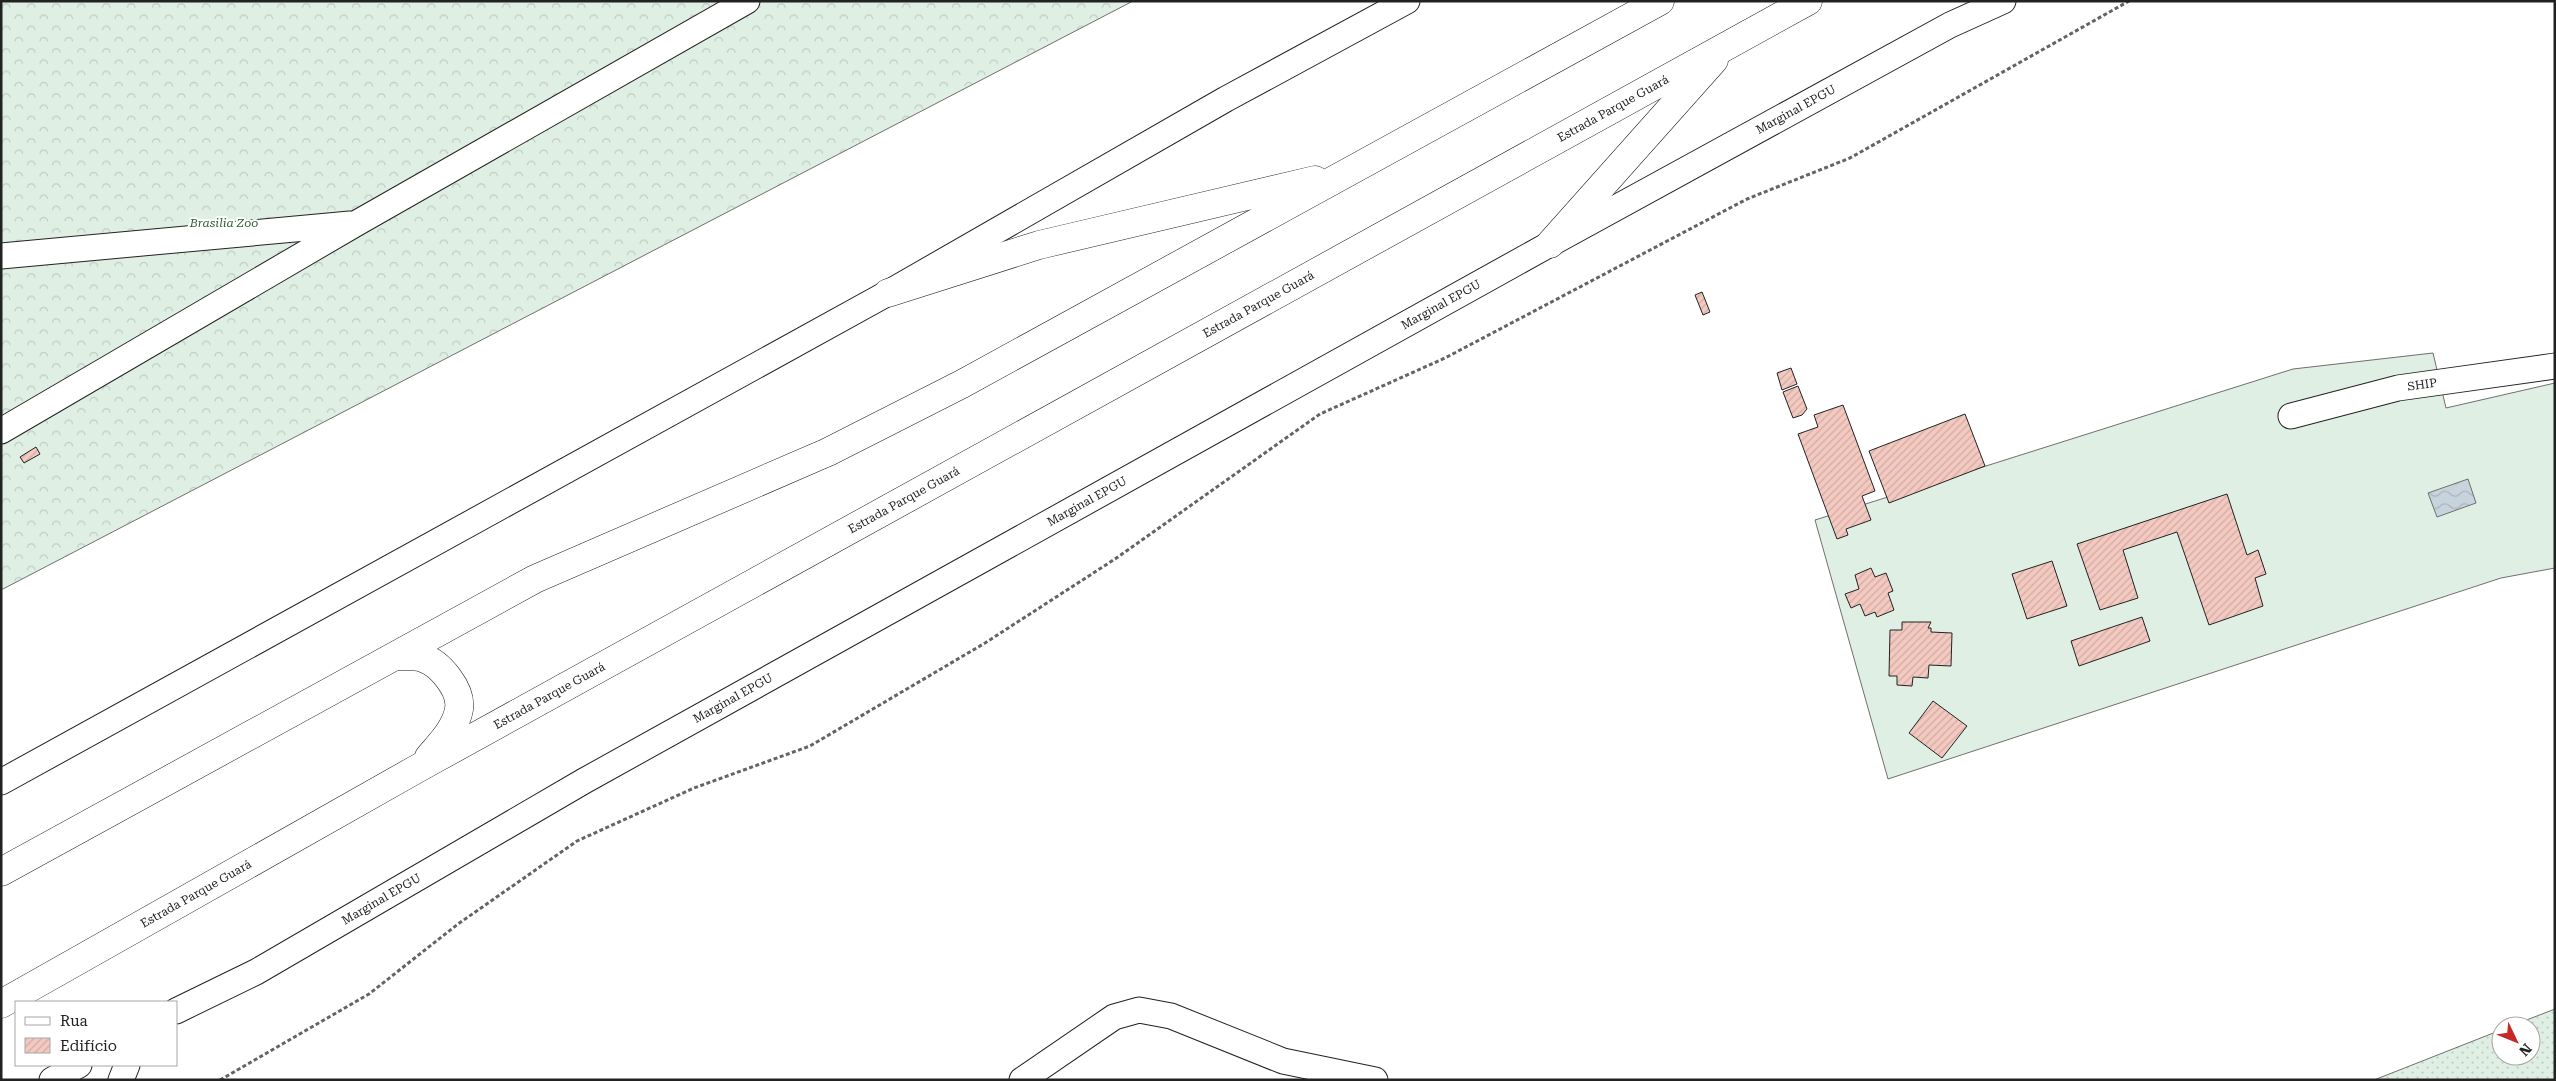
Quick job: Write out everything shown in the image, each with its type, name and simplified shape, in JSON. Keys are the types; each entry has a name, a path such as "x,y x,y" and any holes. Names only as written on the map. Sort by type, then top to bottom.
{"highway":[{"path":"1,872 535,578 828,452 962,384 1660,1"},
{"name":"Estrada Parque Guará","path":"1,1004 422,766 1808,1"},
{"path":"1550,244 1728,45"},
{"path":"888,294 1039,246 1344,174"},
{"path":"396,656 422,658 445,675 456,690 459,708 450,732 422,766"}],"street":[{"path":"1,431 357,224 747,1"},
{"path":"1,782 888,294 1226,99 1407,1"},
{"name":"Marginal EPGU","path":"178,1010 256,972 584,781 1550,244 1950,25 2003,1"},
{"path":"1,256 357,224"},
{"name":"SHIP","path":"2291,416 2398,388 2555,366"},
{"path":"1022,1080 1114,1017 1139,1010 1171,1016 1283,1062 1376,1080"},
{"path":"52,1080 77,1066"},
{"path":"121,1080 127,1066"}],"path":[{"path":"220,1080 369,994 458,924 577,841 694,788 810,746 985,643 1115,559 1320,414 1445,358 1747,199 1850,158 2129,1"}],"green space":[{"name":"Brasilia Zoo","path":"1,1 1133,1 1,590"},
{"path":"2433,353 2446,408 2555,383 2555,568 2501,578 1888,779 1815,520 2293,369"},
{"path":"2555,1009 2555,1080 2374,1080 2491,1034 2491,1066 2541,1066 2541,1016 2537,1016"}],"water":[{"path":"2468,479 2476,503 2437,517 2428,493"}],"building":[{"path":"1702,292 1710,312 1703,315 1695,295"},
{"path":"1791,368 1797,384 1782,390 1777,373"},
{"path":"1798,386 1807,409 1802,415 1793,418 1783,392"},
{"path":"1843,405 1875,491 1862,496 1871,520 1846,529 1848,535 1837,539 1798,434 1818,427 1814,415"},
{"path":"1965,414 1985,466 1889,503 1869,451"},
{"path":"36,447 40,454 24,463 20,457"},
{"path":"2227,494 2247,555 2258,550 2266,574 2255,578 2263,606 2209,625 2177,532 2123,550 2138,598 2100,610 2077,544"},
{"path":"2052,561 2067,606 2027,619 2012,574"},
{"path":"1871,568 1875,577 1886,573 1893,591 1888,593 1894,610 1877,617 1875,612 1865,616 1860,604 1851,608 1845,594 1859,589 1855,575"},
{"path":"2142,617 2150,641 2079,666 2071,641"},
{"path":"1902,622 1931,622 1928,628 1931,628 1931,632 1952,633 1951,666 1929,665 1928,678 1913,677 1912,686 1897,685 1897,676 1889,676 1890,630 1902,630"},
{"path":"1933,701 1967,726 1942,758 1909,733"}]}
